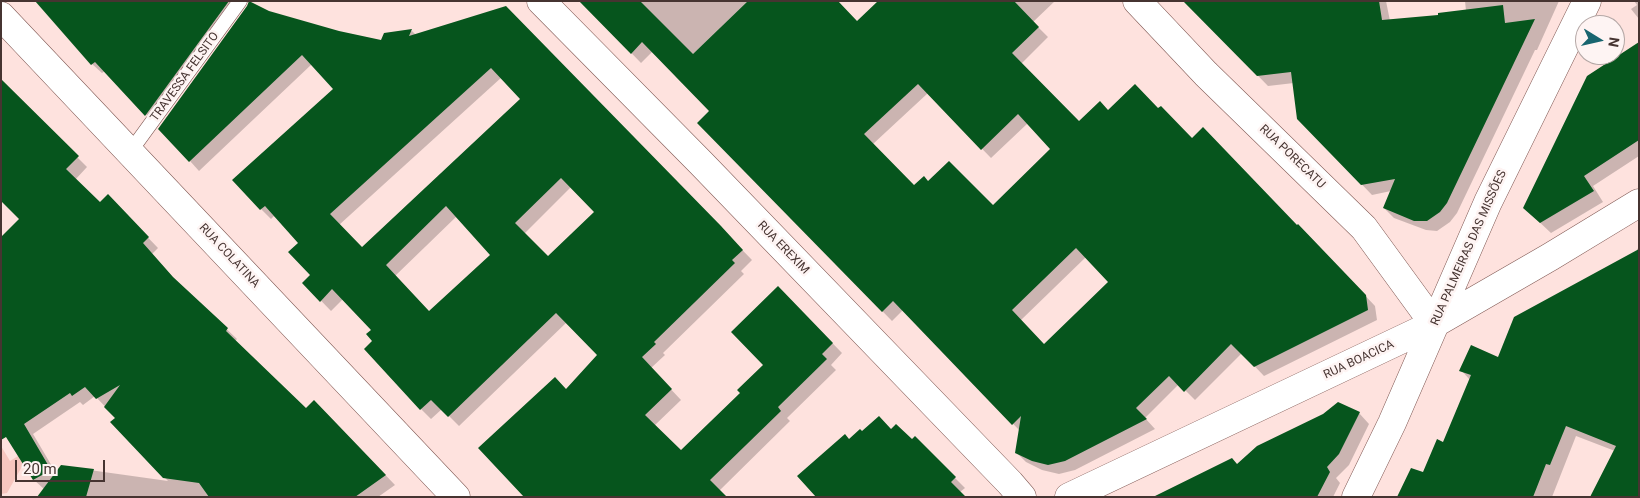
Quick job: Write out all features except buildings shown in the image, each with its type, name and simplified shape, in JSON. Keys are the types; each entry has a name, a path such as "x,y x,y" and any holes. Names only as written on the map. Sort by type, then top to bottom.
{"street":[{"name":"RUA EREXIM","path":"540,1 701,163 1022,497"},
{"name":"RUA PORECATU","path":"1137,1 1206,74 1364,228 1434,324"},
{"name":"RUA PALMEIRAS DAS MISSÕES","path":"1356,497 1392,423 1488,202 1587,1"},
{"name":"RUA COLATINA","path":"1,16 130,152 443,493"},
{"name":"RUA BOACICA","path":"1069,497 1434,324 1550,258 1639,203"}],"lane":[{"name":"TRAVESSA FELSITO","path":"130,152 240,1"}],"shaded area":[{"path":"1,446 10,461 18,456 24,463 7,493 1,494"}]}
